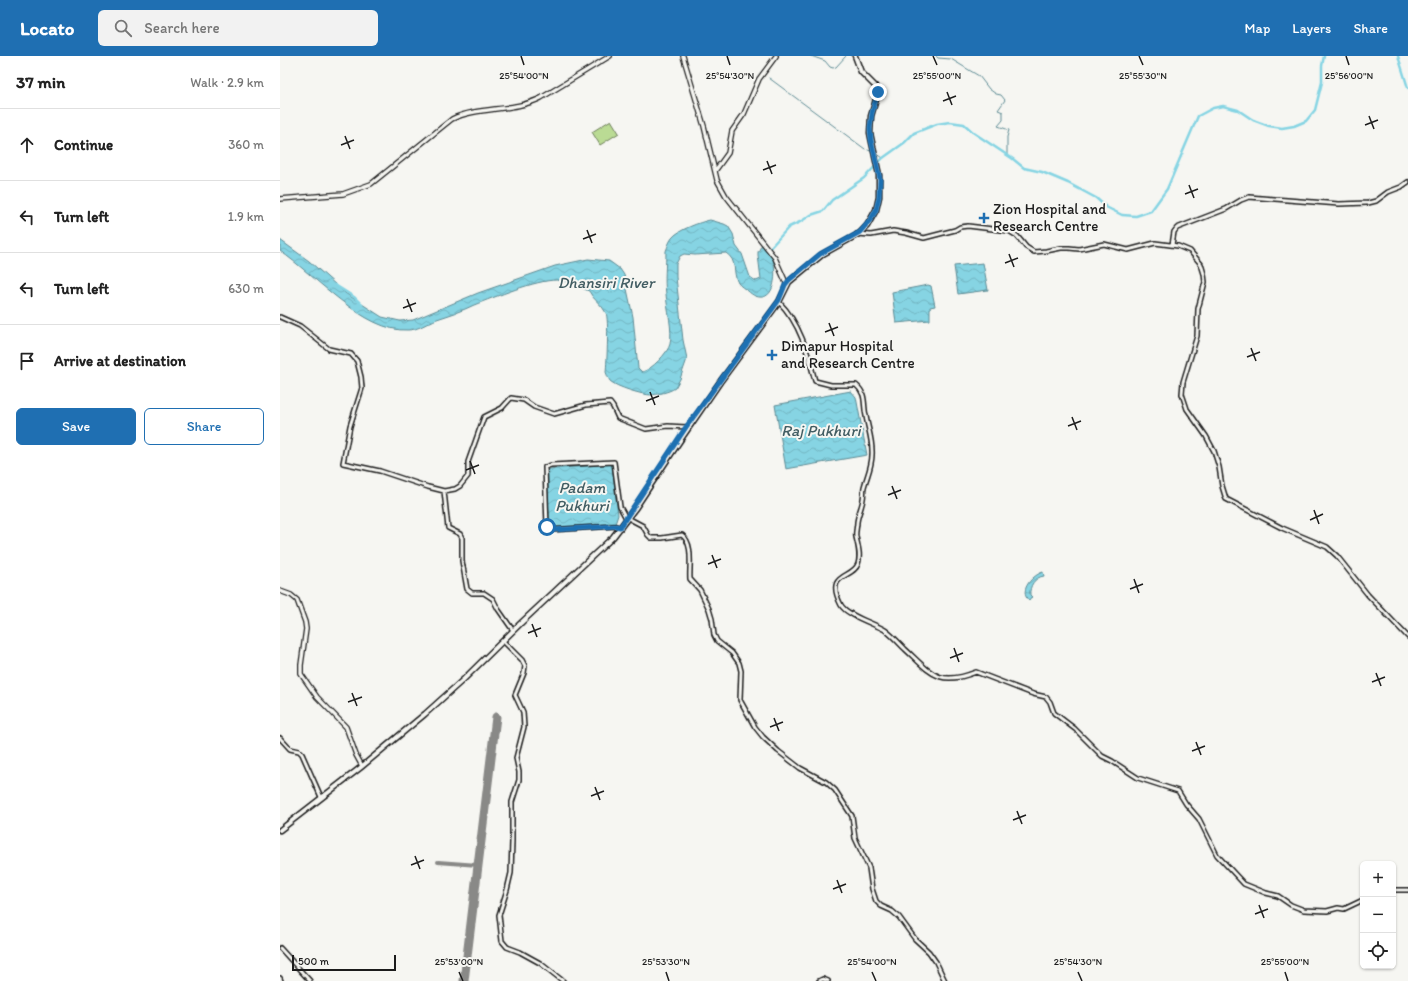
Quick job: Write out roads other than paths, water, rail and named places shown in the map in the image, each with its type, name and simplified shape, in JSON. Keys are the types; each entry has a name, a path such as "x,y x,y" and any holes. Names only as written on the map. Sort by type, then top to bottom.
{"main road":[{"path":"280,200 343,194 371,184 452,119 467,114 525,105 534,102 610,56"},
{"path":"280,829 362,765 452,688 609,541 627,518 720,382 779,302 787,284 774,257 726,196 717,180 714,163 682,56"},
{"path":"715,171 728,153 732,131 744,114 759,79 776,56"},
{"path":"627,518 686,427 779,300 787,284 820,254 858,234 871,219 876,210 879,201 879,175 870,133 871,120 878,92 875,86 861,72 856,56"},
{"path":"714,163 721,163"},
{"path":"452,688 620,527"},
{"path":"280,590 297,600 305,622 306,631 301,674 317,697 346,727 362,765"},
{"path":"280,829 362,765"}],"street":[{"path":"1172,245 1174,232 1177,228 1196,222 1249,197 1339,204 1368,204 1376,201 1388,192 1401,187 1408,182"},
{"path":"858,234 871,235 893,231 924,238 968,226 1009,231 1017,236 1026,247 1034,252 1046,252 1061,248 1084,248 1106,244 1128,250 1153,244 1172,245 1185,248 1191,252 1201,264 1204,274 1204,286 1198,309 1197,336 1182,390 1187,409 1206,436 1214,451 1219,466 1222,486 1226,499 1282,528 1327,547 1337,556 1368,595 1408,637"},
{"path":"779,302 791,315 795,322 815,381 831,385 854,384 860,389 864,396 866,408 865,415 868,422 872,454 864,487 856,535 859,547 858,563 856,568 840,578 836,585 837,596 843,608 886,631 923,666 937,676 942,678 958,678 976,672 1033,694 1044,696 1048,699 1054,713 1075,729 1102,756 1138,778 1178,791 1198,819 1217,855 1241,882 1246,885 1266,894 1278,896 1296,907 1308,910 1327,911 1338,908 1344,909 1360,901"},
{"path":"280,317 298,325 315,337 326,348 352,354 357,361 362,388 350,426 343,463 380,471 422,486 444,491 458,488 467,477 468,462 484,417 502,408 510,398 524,400 534,407 554,414 586,405 610,403 614,407 618,418 643,429 668,426 686,427"},
{"path":"620,527 549,530 547,527 545,467 551,465 614,462 616,464 620,505 624,515 643,526 651,538 679,535 684,536 687,541 691,561 690,579 700,590 709,610 714,635 717,641 732,653 739,662 741,671 740,700 756,727 774,748 800,768 831,786 837,792 851,814 854,836 869,868 872,889 876,901 899,917 915,939 929,952 936,962 945,981"},
{"path":"444,491 448,528 460,534 462,538 462,561 466,589 472,593 484,593 493,598 498,609 512,629"},
{"path":"502,641 524,662 525,668 515,695 525,719 516,758 519,780 512,802 511,874 499,916 502,941 504,945 540,963 563,981"},
{"path":"280,738 291,750 299,751 302,754 321,797"},
{"path":"1396,890 1408,890"},
{"path":"280,948 310,981"},
{"path":"819,981 823,979 828,981"}],"water":[{"name":"Dhansiri River","path":"710,220 728,226 733,234 736,246 742,254 750,277 756,281 761,279 758,252 762,244 771,255 774,262 774,284 768,295 762,297 755,296 738,283 732,260 726,253 695,255 684,254 680,256 676,264 676,277 683,340 687,359 675,388 664,393 651,395 642,394 618,386 610,381 606,372 608,332 606,313 589,291 573,284 557,280 527,286 437,319 415,329 408,330 392,328 375,322 358,312 280,251 280,240 309,261 345,293 382,317 400,321 413,320 478,293 555,266 588,259 609,261 620,269 624,275 633,317 638,368 642,372 646,371 659,361 669,348 670,344 671,338 665,283 666,251 669,243 675,235 684,229"},
{"path":"983,263 988,290 958,294 954,266"},
{"path":"928,285 931,286 935,306 930,307 930,320 896,323 892,292"},
{"name":"Raj Pukhuri","path":"851,391 856,397 867,455 786,469 775,405"},
{"name":"Padam Pukhuri","path":"612,464 618,515 615,524 552,528 549,525 547,472 549,469"},
{"path":"1043,572 1044,576 1035,580 1032,585 1030,595 1032,597 1029,601 1026,597 1026,588 1035,576"}],"waterway":[{"path":"811,56 825,61 830,67 833,68 836,67 846,56"},
{"path":"936,56 938,58 951,59 979,76 989,89 996,94 1001,95 1005,100 998,110 1003,112 1003,120 998,126 1009,130 1007,137 1007,155"},
{"name":"Dhansiri River","path":"768,250 789,227 811,215 823,211 832,200 864,178 883,158 904,143 914,133 937,124 950,122 964,124 974,133 1024,168 1042,172 1068,183 1096,198 1106,207 1122,215 1136,216 1151,211 1167,189 1198,116 1213,108 1223,106 1238,110 1253,120 1269,126 1282,128 1294,126 1306,121 1315,110 1322,82 1322,66 1324,56"},
{"name":"Dhansiri River","path":"1398,56 1408,88"},
{"path":"769,78 865,149"},
{"path":"868,150 873,152"},
{"path":"876,153 883,158"},
{"name":"Dhansiri River","path":"335,285 354,297 362,305"}],"place":[{"name":"Zion Hospital and Research Centre","path":"984,218"},
{"name":"Dimapur Hospital and Research Centre","path":"772,355"}]}
